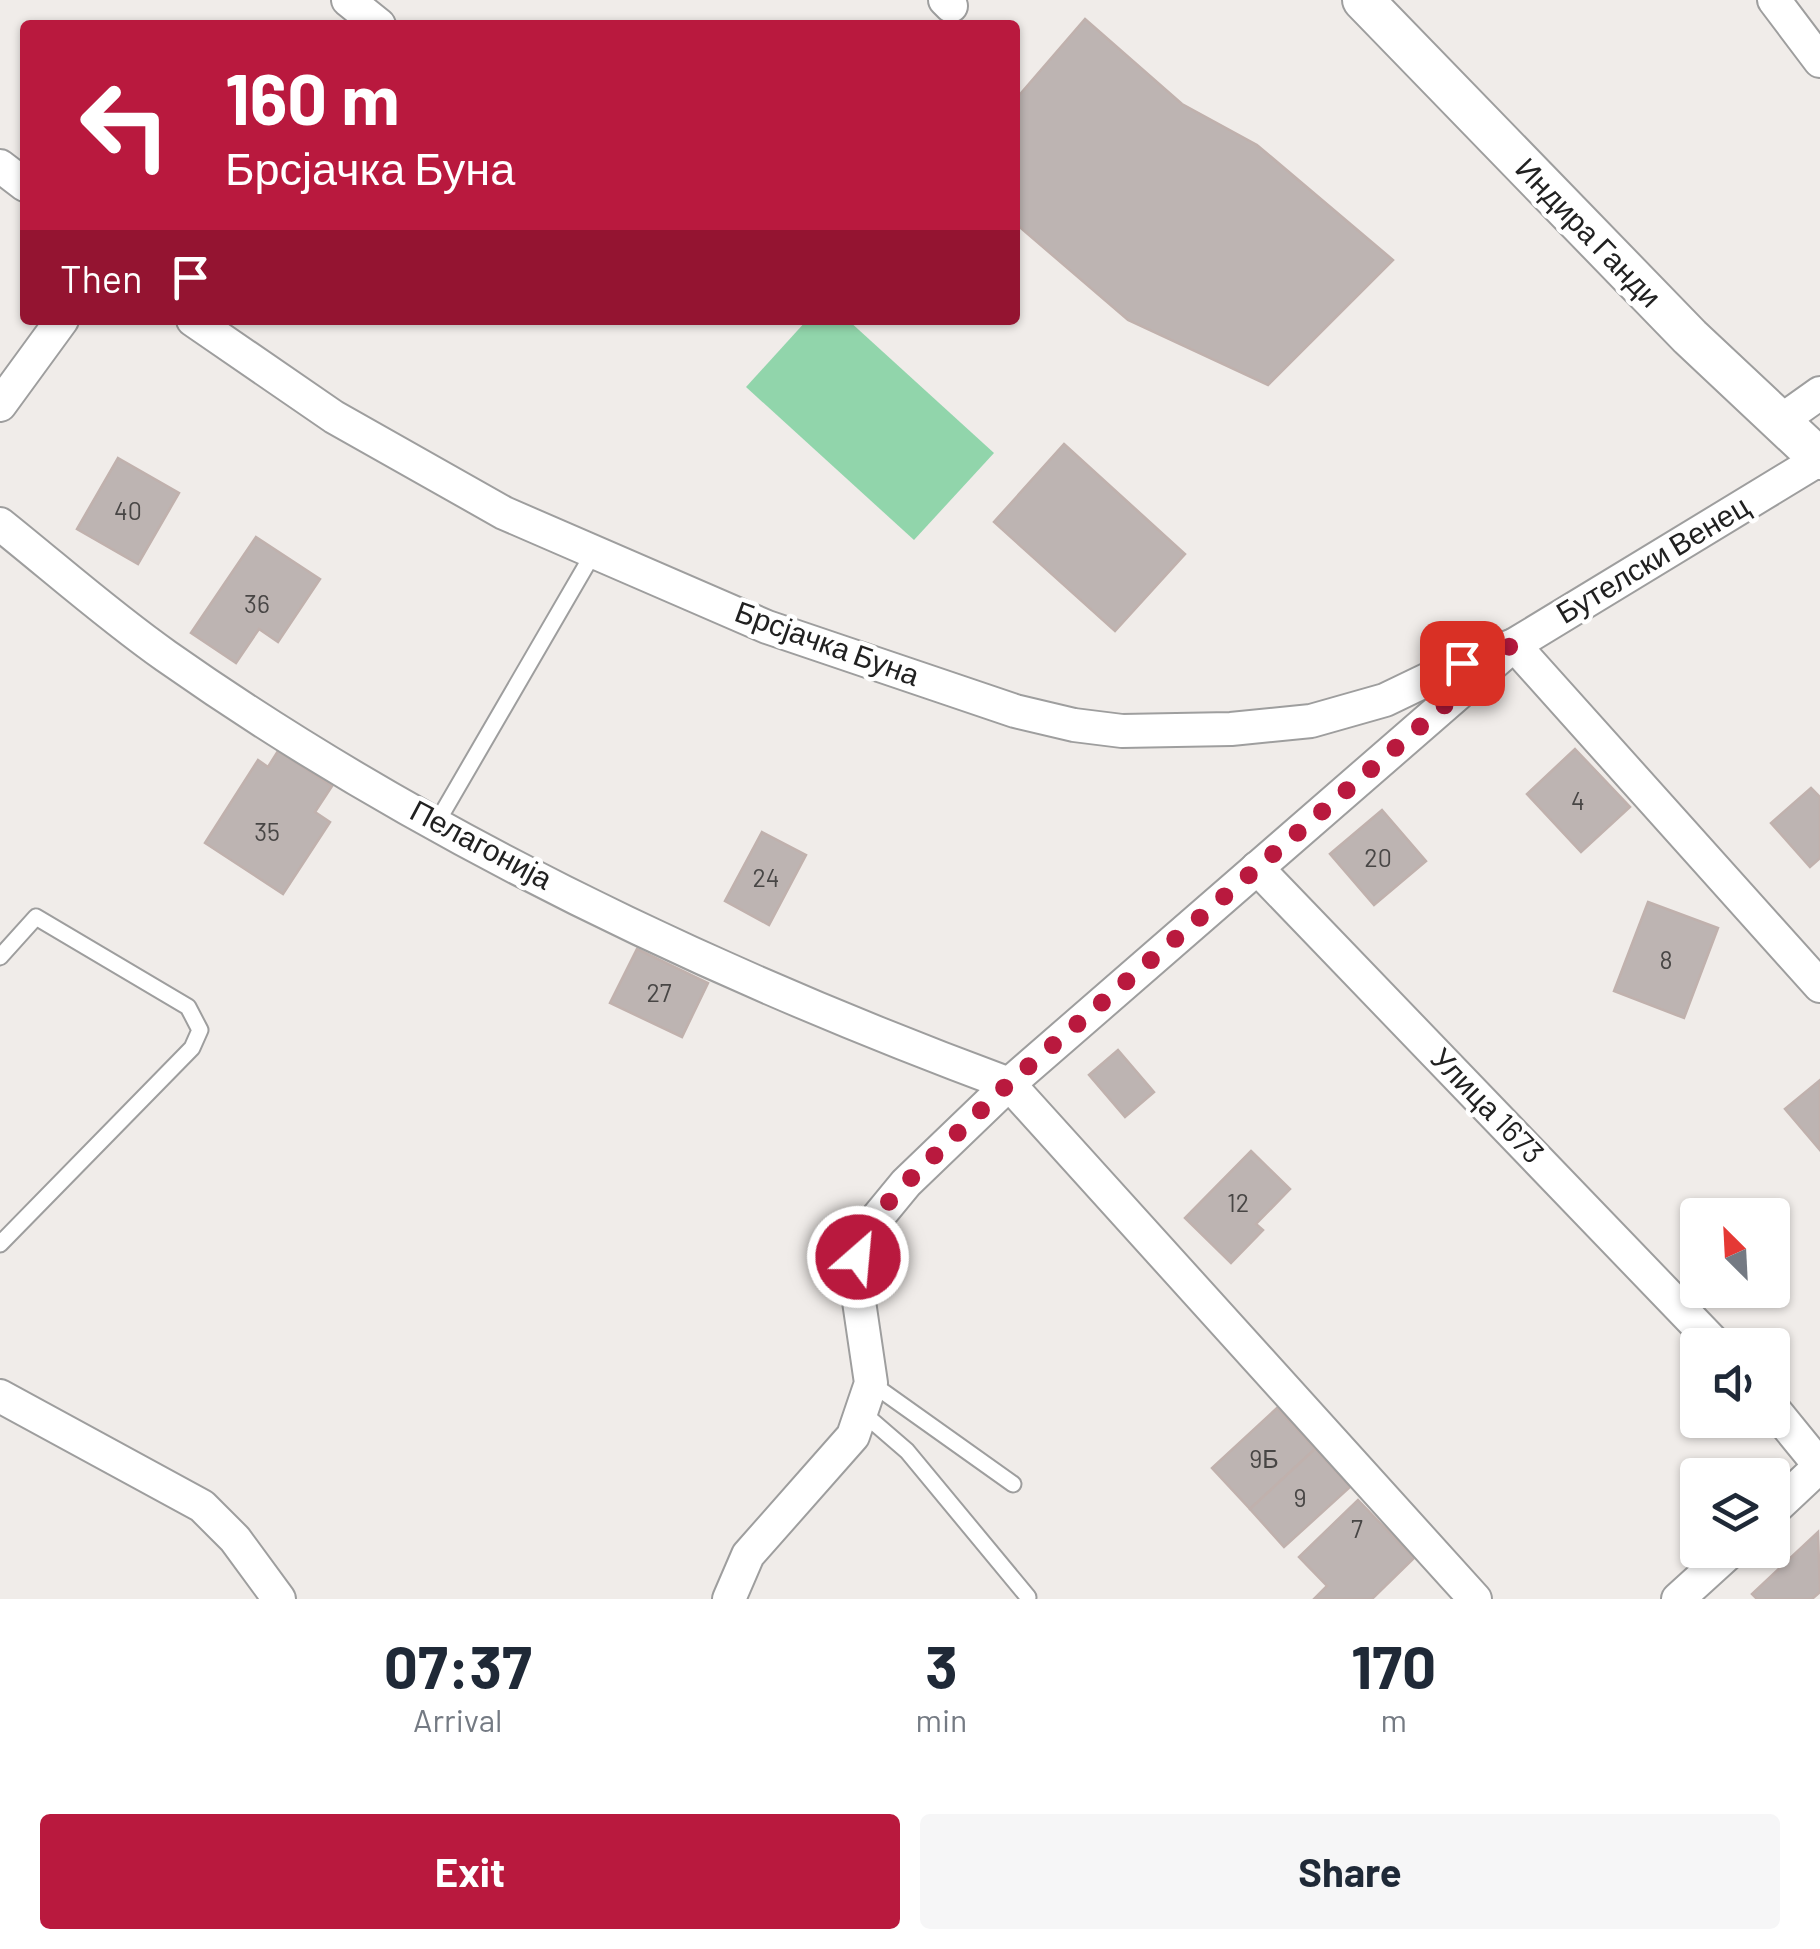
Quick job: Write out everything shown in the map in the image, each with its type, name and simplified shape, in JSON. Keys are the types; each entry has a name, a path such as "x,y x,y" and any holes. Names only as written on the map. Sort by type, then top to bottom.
{"street":[{"path":"348,0 373,20"},
{"name":"Индира Ганди","path":"1363,0 1690,338 1820,459"},
{"path":"1774,0 1820,61"},
{"path":"0,166 20,181"},
{"path":"0,405 58,325"},
{"name":"Брсјачка Буна","path":"200,325 334,417 504,512 767,627 1016,711 1074,725 1122,731 1232,730 1311,721 1385,700 1462,663 1514,645"},
{"path":"1782,420 1820,393"},
{"name":"Бутелски Венец","path":"867,1398 856,1281 858,1257 864,1234 906,1183 1008,1084 1514,645 1820,459"},
{"name":"Пелагонија","path":"0,524 164,655 299,744 436,824 681,948 928,1054 1008,1084"},
{"path":"1514,645 1820,986"},
{"name":"Улица 1673","path":"1257,868 1700,1328"},
{"path":"1008,1084 1475,1599"},
{"path":"0,1396 202,1506 235,1539 280,1599"},
{"path":"729,1599 748,1554 853,1436 867,1398"},
{"path":"1790,1429 1820,1466 1790,1494"},
{"path":"1678,1599 1712,1568"}],"lane":[{"path":"436,824 594,552"},
{"path":"0,958 36,918 188,1006 200,1030 192,1048 0,1244"},
{"path":"867,1398 1013,1484"},
{"path":"867,1398 1028,1597"}],"green space":[{"path":"802,325 853,325 994,453 914,540 746,387"}],"building":[{"path":"1085,19 1182,104 1257,145 1393,260 1268,385 1128,320 1020,227 1020,94"},
{"path":"1064,444 1185,554 1115,631 994,522"},
{"path":"118,458 179,493 138,564 77,529"},
{"path":"256,537 320,579 278,642 259,629 236,663 191,633"},
{"path":"1575,749 1630,807 1581,852 1527,794"},
{"path":"278,751 332,786 315,812 330,822 283,894 205,843 258,760 268,767"},
{"path":"1811,788 1820,797 1820,858 1810,867 1771,823"},
{"path":"1382,810 1426,861 1374,905 1330,854"},
{"path":"762,832 806,855 769,925 725,901"},
{"path":"1648,902 1718,928 1684,1018 1614,991"},
{"path":"637,949 708,983 682,1037 610,1003"},
{"path":"1118,1050 1154,1092 1125,1117 1089,1075"},
{"path":"1820,1080 1820,1150 1785,1109"},
{"path":"1251,1151 1290,1189 1256,1224 1263,1230 1231,1263 1185,1218"},
{"path":"1277,1408 1315,1449 1250,1509 1212,1468"},
{"path":"1315,1449 1350,1487 1284,1547 1250,1509"},
{"path":"1358,1500 1414,1558 1372,1599 1314,1599 1327,1586 1299,1557"},
{"path":"1818,1532 1820,1592 1812,1599 1757,1599 1752,1594 1780,1568 1790,1568 1790,1558"}],"route":[{"path":"858,1257 864,1234 876,1216 1008,1084 1514,645 1462,663"}]}
